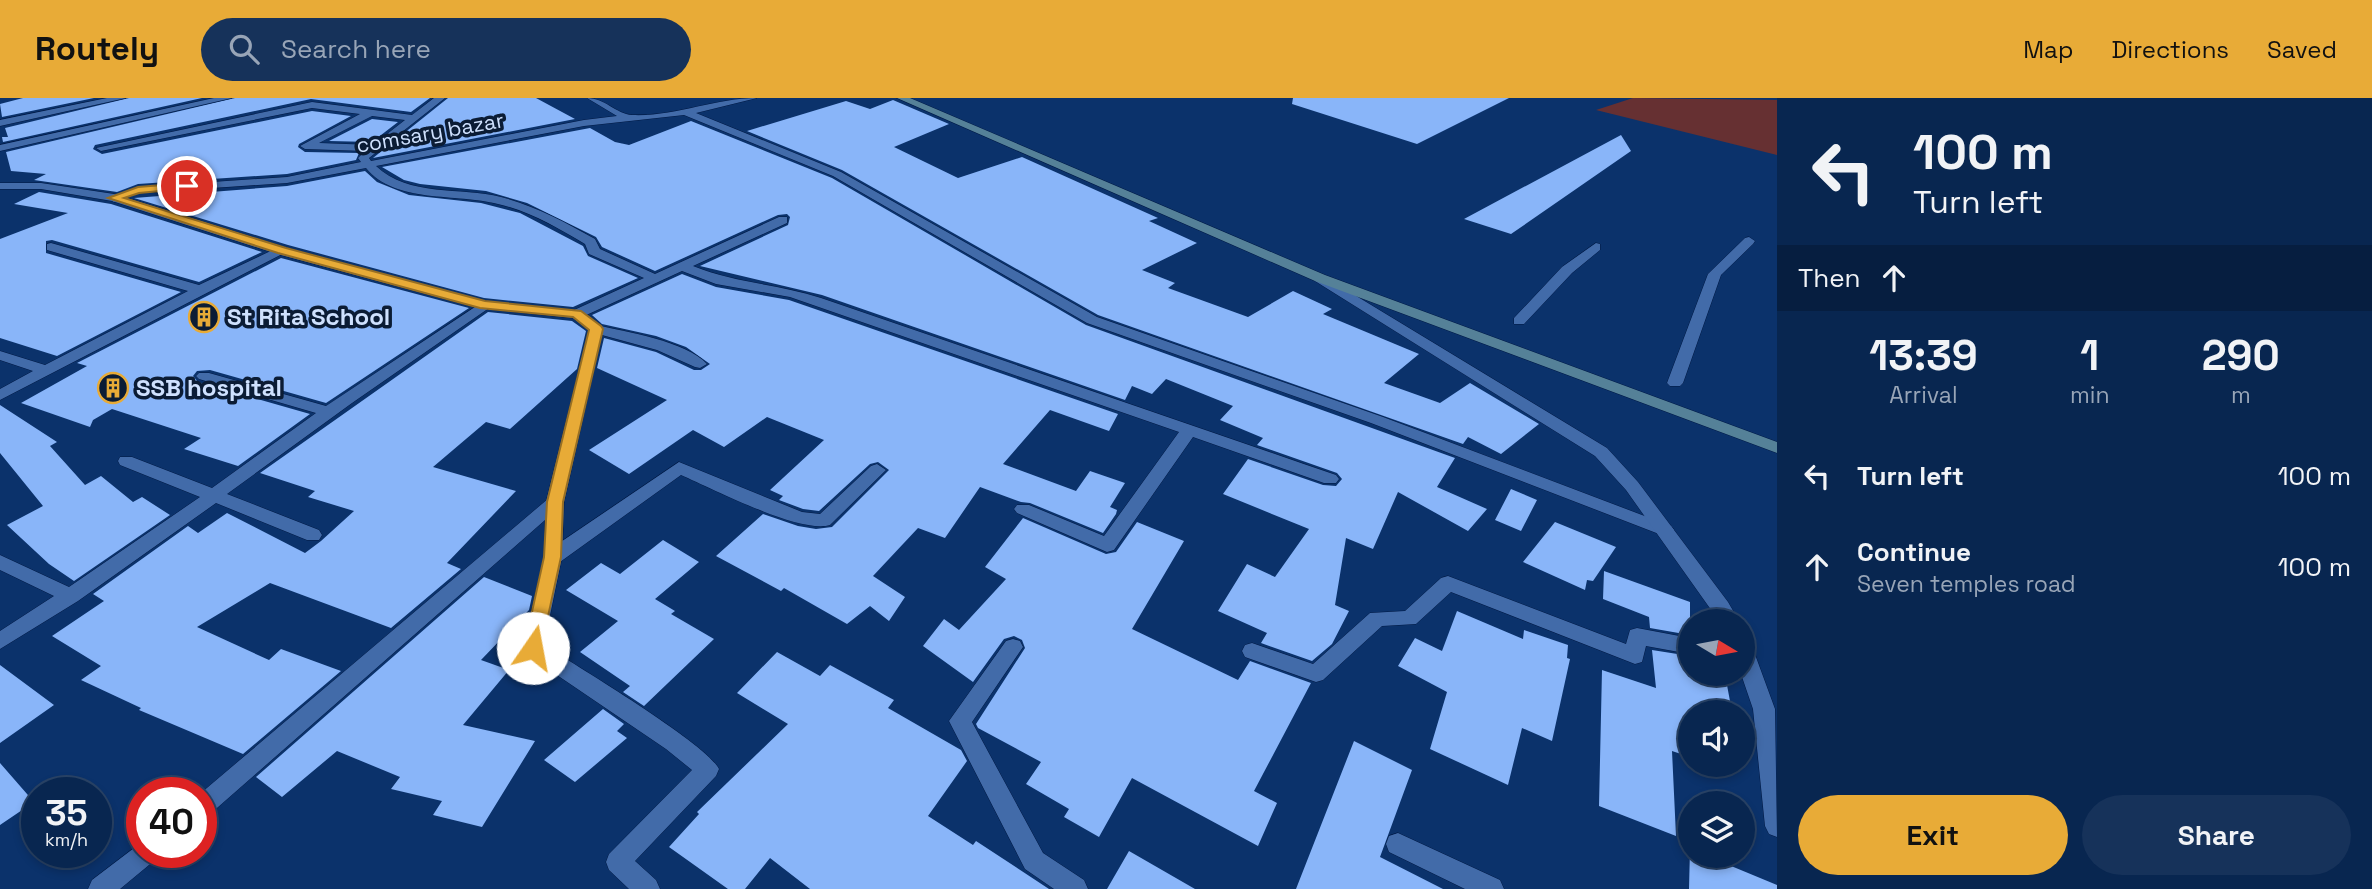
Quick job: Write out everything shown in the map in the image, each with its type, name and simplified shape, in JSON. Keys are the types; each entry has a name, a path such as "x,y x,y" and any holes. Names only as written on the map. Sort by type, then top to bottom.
{"main road":[{"path":"902,98 1320,278 1777,448"}],"street":[{"path":"0,123 121,98"},
{"path":"0,148 148,110 174,98"},
{"path":"0,136 227,98"},
{"path":"440,98 363,158 367,164 399,185 498,200 553,220 591,242 594,251 654,278"},
{"path":"592,98 624,116"},
{"name":"comsary bazar","path":"114,198 138,190 287,180 624,116 685,112 752,98"},
{"path":"101,148 312,105 411,118"},
{"path":"685,112 837,174 1092,320 1377,420 1665,530"},
{"path":"370,113 305,146 375,148"},
{"path":"0,186 41,186 114,198 282,251 484,305 577,314 783,220"},
{"path":"1675,383 1715,274 1749,241"},
{"path":"51,247 200,290"},
{"path":"1519,321 1567,270 1596,247"},
{"path":"0,395 200,290 282,251"},
{"path":"682,266 716,280 793,293 1330,479"},
{"path":"1320,278 1601,452 1632,486 1720,609"},
{"path":"0,640 71,596 484,305"},
{"path":"577,314 596,329 659,345 700,365"},
{"path":"596,329 555,502 553,557 533,648 674,742 708,769 618,862 647,889"},
{"path":"0,355 47,371"},
{"path":"204,376 329,412"},
{"path":"1024,509 1107,545 1190,429"},
{"path":"125,461 313,535"},
{"path":"553,557 678,468 799,518 824,521 877,470"},
{"path":"217,793 555,502"},
{"path":"0,562 71,596"},
{"path":"1252,651 1316,674 1377,618 1409,619 1448,583 1635,656 1637,636 1678,644"},
{"path":"1013,647 960,721 1034,861 1075,889"},
{"path":"1755,684 1764,709 1777,826"},
{"path":"1398,844 1491,889"},
{"path":"101,889 127,868"}],"shaded area":[{"path":"1633,98 1777,100 1777,155 1596,110"}],"building":[{"path":"23,98 94,98 2,117 0,104"},
{"path":"129,98 202,98 3,142 2,137 8,137 5,128"},
{"path":"235,98 430,98 411,112 311,99 95,145 93,149 102,154 312,111 351,116 298,147 305,152 359,153 356,160 287,174 138,184 117,192 34,180 46,174 11,171 6,152"},
{"path":"448,98 536,98 575,119 373,158"},
{"path":"1293,98 1509,98 1417,144 1292,104"},
{"path":"893,100 949,124 894,147 958,178 1022,157 1158,218 1149,221 1197,243 1142,270 1175,283 1168,288 1248,317 1293,291 1332,309 1323,314 1419,354 1384,383 1440,403 1470,383 1539,424 1501,454 1468,437 1463,444 1098,315 842,170 747,131 846,101 870,109"},
{"path":"372,119 398,122 372,142 329,141"},
{"path":"691,121 832,178 1086,325 1455,458 1437,487 1487,509 1468,531 1398,492 1373,549 1346,538 1335,605 1349,611 1332,644 1312,661 1261,643 1267,633 1218,611 1247,564 1275,577 1309,529 1223,494 1248,459 1323,485 1336,486 1342,479 1337,473 1257,445 1263,438 1220,420 1233,406 1166,379 1152,394 1132,386 1125,400 822,295 700,266 788,225 790,217 787,214 778,215 655,271 602,247 596,237 527,203 486,191 420,184 404,180 382,167 590,128 615,142 629,145"},
{"path":"1621,135 1631,151 1511,234 1464,219"},
{"path":"365,171 377,182 409,195 481,203 520,213 583,246 588,256 638,278 573,307 484,298 288,245 134,198 287,186"},
{"path":"39,192 111,204 262,252 199,282 52,240 46,241 46,253 181,292 57,356 0,338 0,239 68,213 14,204"},
{"path":"281,258 469,308 326,403 210,370 197,371 193,376 198,382 310,414 238,466 184,449 201,438 112,409 93,420 90,427 21,403 87,366 77,363"},
{"path":"682,274 716,287 789,300 1118,414 1109,431 1050,410 1003,464 1076,491 1090,471 1125,483 1110,507 1117,510 1116,514 1103,533 1030,503 980,487 945,538 918,528 873,576 905,597 889,621 870,606 847,624 784,588 781,591 716,556 763,514 798,526 816,529 832,527 889,470 878,462 870,464 819,511 803,509 779,500 783,496 770,490 824,440 767,417 724,447 693,430 629,474 589,450 667,400 597,368 604,338 656,352 694,370 701,370 710,364 686,347 656,336 602,324 592,315"},
{"path":"488,312 572,321 586,331 577,369 510,429 486,422 433,467 516,491 447,563 461,569 391,628 270,583 197,627 269,660 281,649 341,671 243,754 139,710 141,708 81,680 101,666 52,636 104,601 93,594 188,526 198,533 227,513 305,553 321,541 354,511 308,497 315,491 260,473"},
{"path":"0,405 57,442 50,446 85,485 101,476 133,502 142,497 170,515 74,581 49,564 7,525 43,506 0,453"},
{"path":"1511,489 1537,500 1521,531 1495,520"},
{"path":"1023,518 1106,554 1116,552 1137,522 1184,541 1132,629 1238,680 1250,661 1311,683 1254,791 1277,803 1258,846 1132,778 1099,837 1064,817 1069,809 1026,784 1041,762 978,728 976,724 1025,648 1022,640 1014,636 1004,639 973,682 923,646 944,619 959,630 1006,579 985,567"},
{"path":"1555,522 1616,547 1593,581 1587,580 1585,590 1523,562"},
{"path":"663,540 699,562 655,599 675,611 671,614 714,639 644,706 623,692 630,686 580,652 618,621 566,590 601,563 620,574"},
{"path":"1604,571 1690,602 1690,609 1678,609 1678,633 1650,628 1649,617 1603,599"},
{"path":"484,577 532,596 529,610 481,660 509,670 463,725 535,741 482,827 433,815 442,801 391,789 400,777 337,751 282,797 256,777"},
{"path":"1457,611 1523,639 1524,630 1568,645 1567,658 1570,659 1552,741 1522,728 1508,785 1430,749 1447,692 1398,666 1415,638 1442,651"},
{"path":"1652,650 1678,654 1678,686 1727,686 1730,700 1678,700 1678,753 1672,751 1676,836 1599,806 1602,670 1656,688"},
{"path":"777,652 820,676 830,665 894,700 888,708 961,750 967,761 928,816 973,845 976,841 1049,889 810,889 770,858 745,889 728,889 669,847 699,814 697,812 788,724 737,693"},
{"path":"0,665 54,705 0,743"},
{"path":"603,709 624,724 617,731 627,738 575,782 544,760"},
{"path":"1354,741 1412,770 1380,857 1443,889 1296,889"},
{"path":"0,763 21,787 21,811 0,825"},
{"path":"1129,851 1195,889 1107,889"},
{"path":"1690,868 1736,868 1777,885 1777,889 1689,889"}],"place":[{"name":"St Rita School","path":"204,317"},
{"name":"SSB hospital","path":"113,388"}],"route":[{"path":"187,186 138,190 114,198 282,251 484,305 577,314 596,329 555,502 553,557 533,648"}]}
